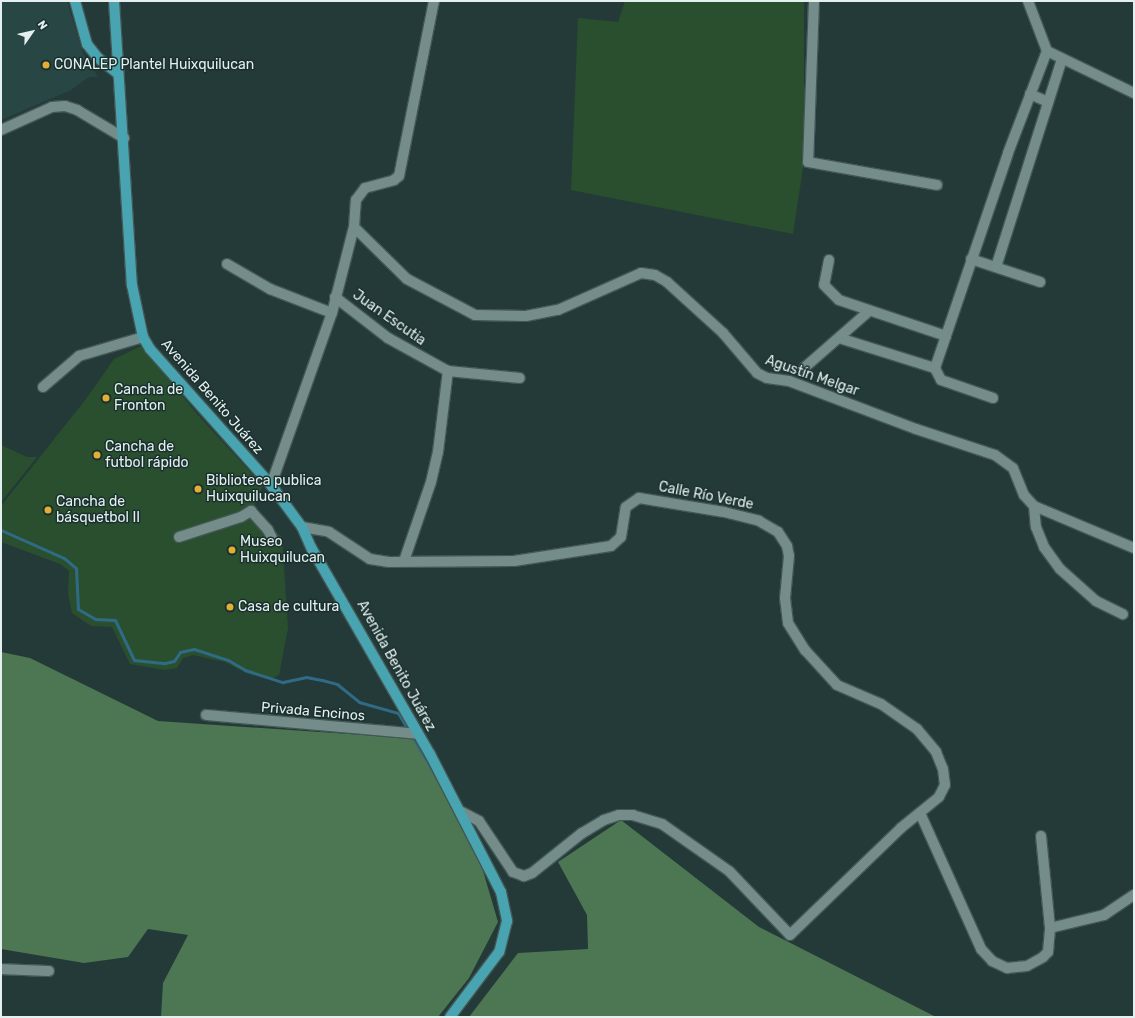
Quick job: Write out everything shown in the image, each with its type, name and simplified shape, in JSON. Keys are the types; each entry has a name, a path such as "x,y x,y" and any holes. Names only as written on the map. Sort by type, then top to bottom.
{"main road":[{"path":"75,1 87,44 98,58 117,73"},
{"name":"Avenida Benito Juárez","path":"114,1 117,73 124,138 132,285 143,337 156,355 271,485 302,527 312,549 462,812 501,892 507,921 503,942 493,962 450,1017"}],"street":[{"path":"271,485 332,313 354,227 356,200 365,188 394,180 399,176 434,1"},
{"path":"814,1 808,162 937,185"},
{"path":"1028,1 1047,51 1134,93"},
{"path":"993,398 941,380 935,368 971,259 1030,94 1047,51"},
{"path":"996,267 1062,59"},
{"path":"1030,94 1048,102"},
{"path":"1,130 52,108 65,106 77,110 124,138"},
{"name":"Agustín Melgar","path":"354,227 407,279 475,315 526,316 558,310 641,273 655,275 667,282 729,339 756,373 767,378 789,380 916,429 995,455 1013,468 1024,495 1034,506"},
{"path":"971,259 1040,282"},
{"path":"829,260 824,285 829,293 839,300 868,312 946,336"},
{"path":"227,264 270,289 332,313"},
{"name":"Juan Escutia","path":"335,297 388,338 448,371 520,378"},
{"path":"804,368 868,312"},
{"path":"43,387 79,356 143,337"},
{"path":"839,338 935,368"},
{"path":"404,561 435,467 448,371"},
{"name":"Calle Río Verde","path":"302,527 336,535 370,559 404,561 514,561 605,548 617,543 620,537 626,507 631,501 639,498 724,512 759,521 778,532 787,546 789,556 785,598 788,623 805,650 837,685 881,704 917,729 936,752 943,769 945,785 938,797 920,813"},
{"path":"1122,614 1096,601 1060,570 1044,546 1036,527 1034,506 1134,548"},
{"path":"179,537 241,517 251,511 268,530 272,538"},
{"name":"Privada Encinos","path":"206,715 417,734"},
{"path":"462,812 479,821 513,872 524,876 532,873 582,833 604,820 619,815 633,815 662,824 728,871 790,935 901,828 920,813 981,949 992,961 1007,968 1035,963 1048,952 1050,928 1041,836"},
{"path":"1050,928 1104,915 1134,895"},
{"path":"1,969 49,971"}],"shaded area":[{"name":"CONALEP Plantel Huixquilucan","path":"1,1 67,1 83,53 98,77 89,77 71,90 1,120"}],"green space":[{"path":"625,1 804,1 804,161 793,234 571,190 578,18 618,22"},
{"path":"141,346 197,414 263,486 255,502 255,512 282,537 288,628 279,675 270,680 246,673 225,662 193,655 183,658 177,668 165,670 130,664 112,627 91,626 72,613 68,593 69,571 60,564 1,542 1,506 86,399 114,359"},
{"path":"1,445 27,457 37,457 1,502"},
{"path":"1,652 30,658 158,721 422,739 479,857 498,922 469,978 438,1017 161,1017 163,983 188,935 148,929 128,957 84,963 1,949"},
{"path":"621,820 759,927 936,1017 469,1017 518,953 588,949 587,915 558,862"}],"waterway":[{"path":"1,530 64,558 76,568 78,609 95,619 115,620 134,660 165,663 174,661 180,652 194,649 228,660 245,670 283,682 306,677 322,680 337,684 359,702 398,713 409,731"},
{"path":"412,736 440,783"}],"place":[{"name":"CONALEP Plantel Huixquilucan","path":"46,65"},
{"name":"Cancha de Fronton","path":"106,398"},
{"name":"Cancha de futbol rápido","path":"97,455"},
{"name":"Biblioteca publica Huixquilucan","path":"198,489"},
{"name":"Cancha de básquetbol II","path":"48,510"},
{"name":"Museo Huixquilucan","path":"232,550"},
{"name":"Casa de cultura","path":"230,607"}]}
